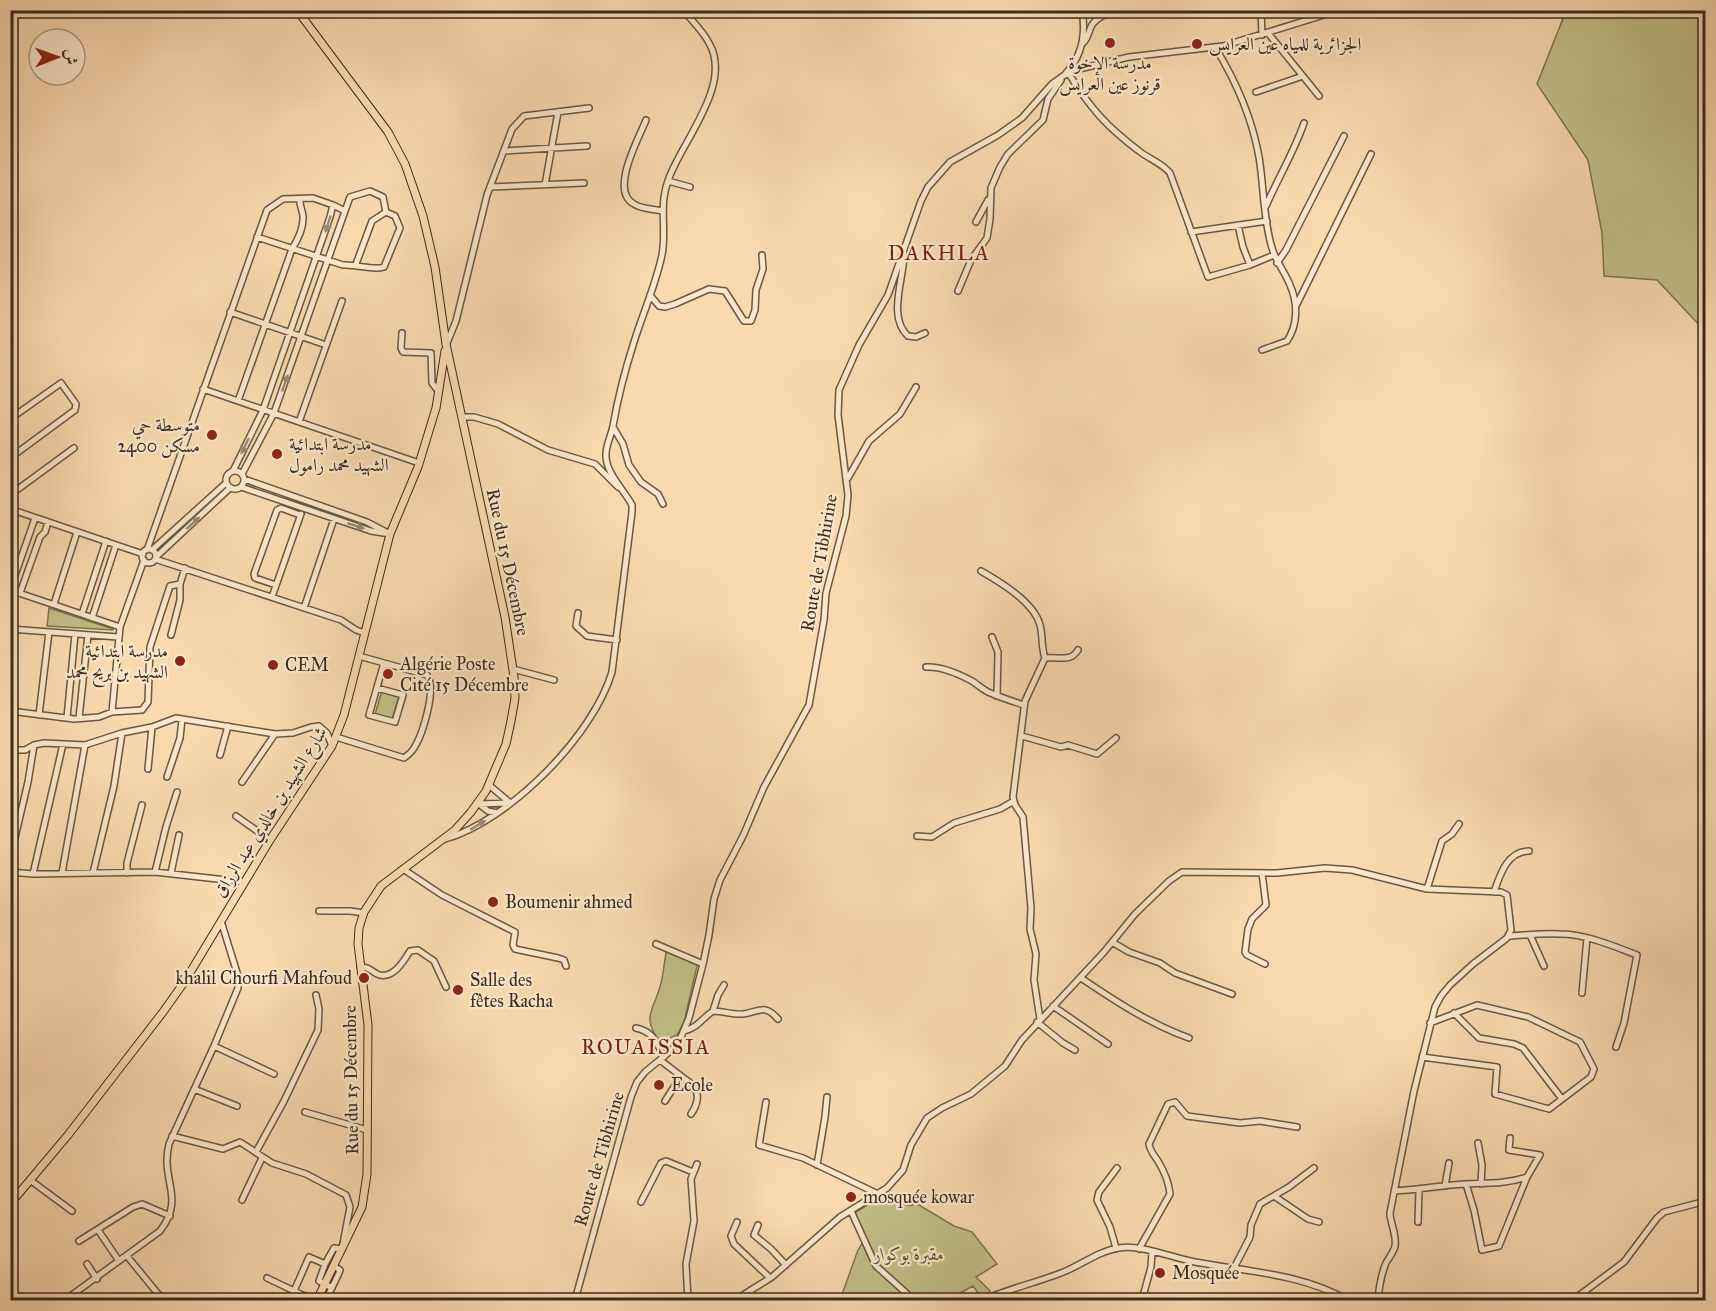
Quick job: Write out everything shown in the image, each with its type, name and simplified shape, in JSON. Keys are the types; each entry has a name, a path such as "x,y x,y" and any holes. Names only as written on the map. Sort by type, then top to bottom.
{"main road":[{"name":"Rue du 15 Décembre","path":"297,10 388,132 405,164 423,216 435,267 446,344 505,617 515,698 506,744 489,785 477,804 455,830 381,886 364,913 358,944 368,1025 365,1193 362,1207 334,1266 329,1286 315,1300"},
{"name":"شارع الشهيد بن خالدي عبد الرزاق","path":"10,1204 68,1135 163,1012 270,840 332,746 344,715 390,534 419,463 440,394 446,344"}],"street":[{"path":"442,840 465,833 497,813 540,779 553,766 594,711 607,688 617,640 632,505 606,459 606,448 613,427 619,394 663,251 662,211 668,181 702,112 714,81 714,53 709,42 684,10"},
{"path":"958,291 971,260 987,238 991,188 1000,167 1008,154 1043,120 1048,99 1073,66 1082,43 1084,25 1082,10"},
{"path":"1095,10 1096,20"},
{"path":"1082,43 1087,40 1096,20 1113,10"},
{"path":"1261,10 1262,35"},
{"name":"Route de Tibhirine","path":"575,1300 631,1097 637,1082 645,1072 673,1049 684,1031 703,964 714,899 720,880 743,836 764,787 809,705 824,620 826,593 846,516 848,495 837,415 839,390 859,345 888,295 928,187 950,162 998,135 1022,118 1039,98 1066,75 1129,57 1215,47 1269,33 1340,10"},
{"path":"1269,33 1319,96"},
{"path":"1215,47 1228,68 1252,128 1274,255 1290,285 1295,307 1296,324 1287,341 1262,350"},
{"path":"1066,75 1101,120 1138,151 1170,172 1208,278 1274,255"},
{"path":"1256,92 1303,76"},
{"path":"446,344 456,321 490,187 512,129 524,116 589,108"},
{"path":"545,185 558,112"},
{"path":"646,120 625,174 624,188 631,204 662,211"},
{"path":"1265,208 1277,180 1295,149 1304,123"},
{"path":"1277,262 1286,250 1344,136"},
{"path":"504,151 587,146"},
{"path":"1295,307 1371,154"},
{"path":"668,181 690,186"},
{"path":"490,187 584,183"},
{"path":"241,487 243,476 274,414 350,197 370,191 383,197 386,212"},
{"path":"976,222 990,196"},
{"path":"112,712 120,627 267,210 284,200 313,198 345,211"},
{"path":"238,401 304,217 299,205 300,199"},
{"path":"146,553 150,563 228,485 228,474 233,471 263,410 333,205"},
{"path":"257,237 343,266 356,264 377,269 384,267 400,228 395,216 386,212"},
{"path":"356,264 372,221 386,212"},
{"path":"1191,232 1267,221"},
{"path":"1238,225 1250,265"},
{"path":"904,250 904,267 898,289 902,331 908,336 916,337 925,333"},
{"path":"650,295 659,306 664,307 710,289 725,291 744,321 751,321 756,290 763,270 762,255"},
{"path":"299,422 342,301"},
{"path":"230,312 326,345"},
{"path":"402,333 401,348 404,352 431,354 432,383 440,394"},
{"path":"10,419 61,383 76,404 75,410 10,458"},
{"path":"847,479 869,441 908,405 916,387"},
{"path":"203,389 419,463"},
{"path":"462,417 474,417 498,424 549,450 595,464 624,491"},
{"path":"613,427 623,444 629,465 641,482 658,494 663,504"},
{"path":"10,495 74,448"},
{"path":"233,471 368,522 390,534"},
{"path":"146,553 228,485"},
{"path":"228,485 236,489 241,487 371,531 390,534"},
{"path":"276,585 255,578 254,574 277,510 281,508 300,515"},
{"path":"272,597 303,508"},
{"path":"10,509 341,620 365,633"},
{"path":"10,582 13,581 35,518"},
{"path":"304,609 334,519"},
{"path":"20,593 40,537 45,532 48,522"},
{"path":"54,604 77,532"},
{"path":"82,614 106,541"},
{"path":"92,618 116,545"},
{"path":"171,635 185,568"},
{"path":"981,571 1004,584 1038,618 1041,627 1042,651 1046,658"},
{"path":"10,711 80,718 99,717 112,712 142,710 148,702 150,646 170,586 180,584"},
{"path":"10,590 120,627"},
{"path":"578,613 576,626 587,636 617,640"},
{"path":"10,700 13,667 12,629 118,637"},
{"path":"39,715 49,632"},
{"path":"67,718 75,634"},
{"path":"80,718 88,634"},
{"path":"992,637 998,652 997,696"},
{"path":"1046,658 1069,659 1075,656 1078,650"},
{"path":"336,737 404,758 413,750 420,737 431,693 431,681 427,675 359,656"},
{"path":"1046,658 1028,691 1024,705 1014,801 1023,817 1031,908 1030,929 1036,954 1034,980 1039,1021 1063,1043 1075,1050"},
{"path":"377,688 403,694 395,722 369,715 384,663"},
{"path":"926,667 935,666 973,681 984,690 997,696 1024,705"},
{"path":"513,669 554,680"},
{"path":"10,750 25,750 34,744 44,743 86,745 176,718 275,734 293,733 319,726 327,733 332,746"},
{"path":"167,777 180,738 182,719"},
{"path":"220,755 228,726"},
{"path":"148,769 152,727"},
{"path":"93,873 114,786 122,733"},
{"path":"242,783 275,734"},
{"path":"1022,736 1061,747 1068,745 1097,754 1116,738"},
{"path":"10,859 28,782 34,744"},
{"path":"33,874 63,744"},
{"path":"62,873 86,745"},
{"path":"489,785 510,803"},
{"path":"155,872 177,792"},
{"path":"917,836 932,837 954,823 1000,809 1014,801"},
{"path":"477,804 510,803"},
{"path":"477,804 488,811 497,813"},
{"path":"127,873 127,863 142,805"},
{"path":"236,816 270,840"},
{"path":"1427,889 1442,841 1452,834 1459,824"},
{"path":"171,873 179,835"},
{"path":"1494,892 1504,865 1519,854 1529,851"},
{"path":"735,1300 770,1278 819,1235 887,1188 903,1170 915,1138 927,1118 971,1094 1005,1066 1022,1040 1081,978 1135,914 1169,881 1182,872 1262,873 1325,868 1352,870 1427,889 1501,892 1507,895 1510,930 1508,936 1450,985 1441,996 1430,1023 1390,1213 1395,1241 1394,1249 1380,1280 1378,1300"},
{"path":"404,869 442,896 515,932 513,945 516,949 564,960 566,966"},
{"path":"10,872 33,874 155,872 244,882"},
{"path":"1262,873 1266,905 1252,919 1248,929 1245,952 1265,964"},
{"path":"319,911 364,913"},
{"path":"65,1300 97,1279 160,1231 170,1216 173,1206 166,1158 172,1136 238,988 238,976 221,921"},
{"path":"1508,936 1560,933 1587,938 1637,955 1627,1013 1616,1047"},
{"path":"1530,935 1544,966"},
{"path":"1582,993 1587,938"},
{"path":"1112,942 1129,952 1160,963 1174,973 1232,994"},
{"path":"656,944 703,964"},
{"path":"360,967 367,967 380,975 386,975 404,962 410,951 418,950 434,961 446,987"},
{"path":"1081,978 1123,1007 1168,1031 1189,1038"},
{"path":"684,1031 698,1026 713,1011 724,985"},
{"path":"256,1152 284,1101 318,1030 319,1009 316,995"},
{"path":"1422,1057 1497,1067 1495,1094 1549,1109 1591,1077 1594,1069 1580,1042 1528,1017 1477,1005 1430,1023"},
{"path":"1053,1006 1108,1044"},
{"path":"713,1011 742,1015 769,1010 778,1019"},
{"path":"1454,1013 1479,1038 1514,1044 1527,1052 1562,1099"},
{"path":"636,1028 651,1035 662,1059 697,1091 695,1108 691,1114"},
{"path":"214,1046 274,1074"},
{"path":"665,1101 681,1076"},
{"path":"194,1089 237,1106"},
{"path":"817,1165 826,1097"},
{"path":"766,1102 759,1145 803,1158 875,1196 911,1202"},
{"path":"1139,1249 1170,1194 1169,1185 1161,1166 1149,1147 1153,1133 1168,1104 1175,1102 1187,1116 1240,1123 1260,1121 1297,1127"},
{"path":"305,1112 367,1130"},
{"path":"172,1136 222,1149 240,1142 262,1158 306,1174 346,1195 350,1207 342,1249 334,1248 319,1281 329,1286 326,1300"},
{"path":"1466,1184 1482,1250 1499,1246 1527,1177 1540,1155 1509,1150 1510,1138"},
{"path":"1479,1143 1482,1166 1481,1184"},
{"path":"242,1200 262,1158"},
{"path":"640,1202 661,1163 666,1161 693,1172"},
{"path":"1445,1186 1449,1163"},
{"path":"688,1300 686,1264 693,1230 691,1179 697,1164"},
{"path":"1116,1248 1110,1227 1097,1200 1099,1192 1117,1168"},
{"path":"1234,1268 1250,1237 1251,1225 1260,1204 1289,1187 1314,1168"},
{"path":"1394,1191 1504,1183 1527,1177"},
{"path":"30,1180 72,1211"},
{"path":"1418,1222 1419,1190"},
{"path":"1274,1196 1308,1219 1319,1222"},
{"path":"1573,1300 1624,1262 1664,1212 1706,1201"},
{"path":"79,1242 133,1207 142,1204 170,1216"},
{"path":"851,1211 876,1266 914,1300"},
{"path":"736,1222 731,1236 734,1244 770,1278"},
{"path":"758,1225 754,1235 786,1265"},
{"path":"98,1230 119,1261"},
{"path":"983,1300 1059,1274 1116,1248 1139,1249 1194,1262 1297,1278 1348,1300"},
{"path":"1142,1300 1151,1267 1152,1252"},
{"path":"127,1256 163,1300"},
{"path":"294,1291 309,1257 325,1264"},
{"path":"87,1264 97,1279"},
{"path":"267,1278 315,1300"},
{"path":"751,1290 752,1300"}],"green space":[{"path":"1566,11 1705,11 1705,331 1657,280 1604,276 1602,233 1588,160 1537,84"},
{"path":"49,608 113,629 113,630 47,626"},
{"path":"382,691 399,697 392,719 375,714"},
{"path":"667,949 696,963 697,966 684,1022 677,1035 660,1042 654,1033 650,1019 661,983"},
{"name":"مقبرة بوكوار","path":"877,1199 919,1205 954,1226 972,1232 997,1264 976,1277 990,1291 981,1297 973,1286 947,1300 944,1297 940,1300 840,1300 858,1250 865,1239 853,1214"}],"place":[{"name":"مدرسة الإخوة قرنوز عين العرايس","path":"1110,43"},
{"name":"الجزائرية للمياه عين العرايس","path":"1197,44"},
{"name":"متوسطة حي 2400 مسكن","path":"212,435"},
{"name":"مدرسة ابتدائية الشهيد محمد رامول","path":"277,454"},
{"name":"مدرسة ابتدائية الشهيد بن بريح محمد","path":"180,661"},
{"name":"CEM","path":"273,665"},
{"name":"Algérie Poste Cité 15 Décembre","path":"388,674"},
{"name":"Boumenir ahmed","path":"493,902"},
{"name":"khalil Chourfi Mahfoud","path":"364,978"},
{"name":"Salle des fêtes Racha","path":"458,990"},
{"name":"Ecole","path":"659,1085"},
{"name":"mosquée kowar","path":"851,1197"},
{"name":"Mosquée","path":"1160,1273"}],"district":[{"name":"DAKHLA","path":"939,253"},
{"name":"ROUAISSIA","path":"646,1047"}]}
